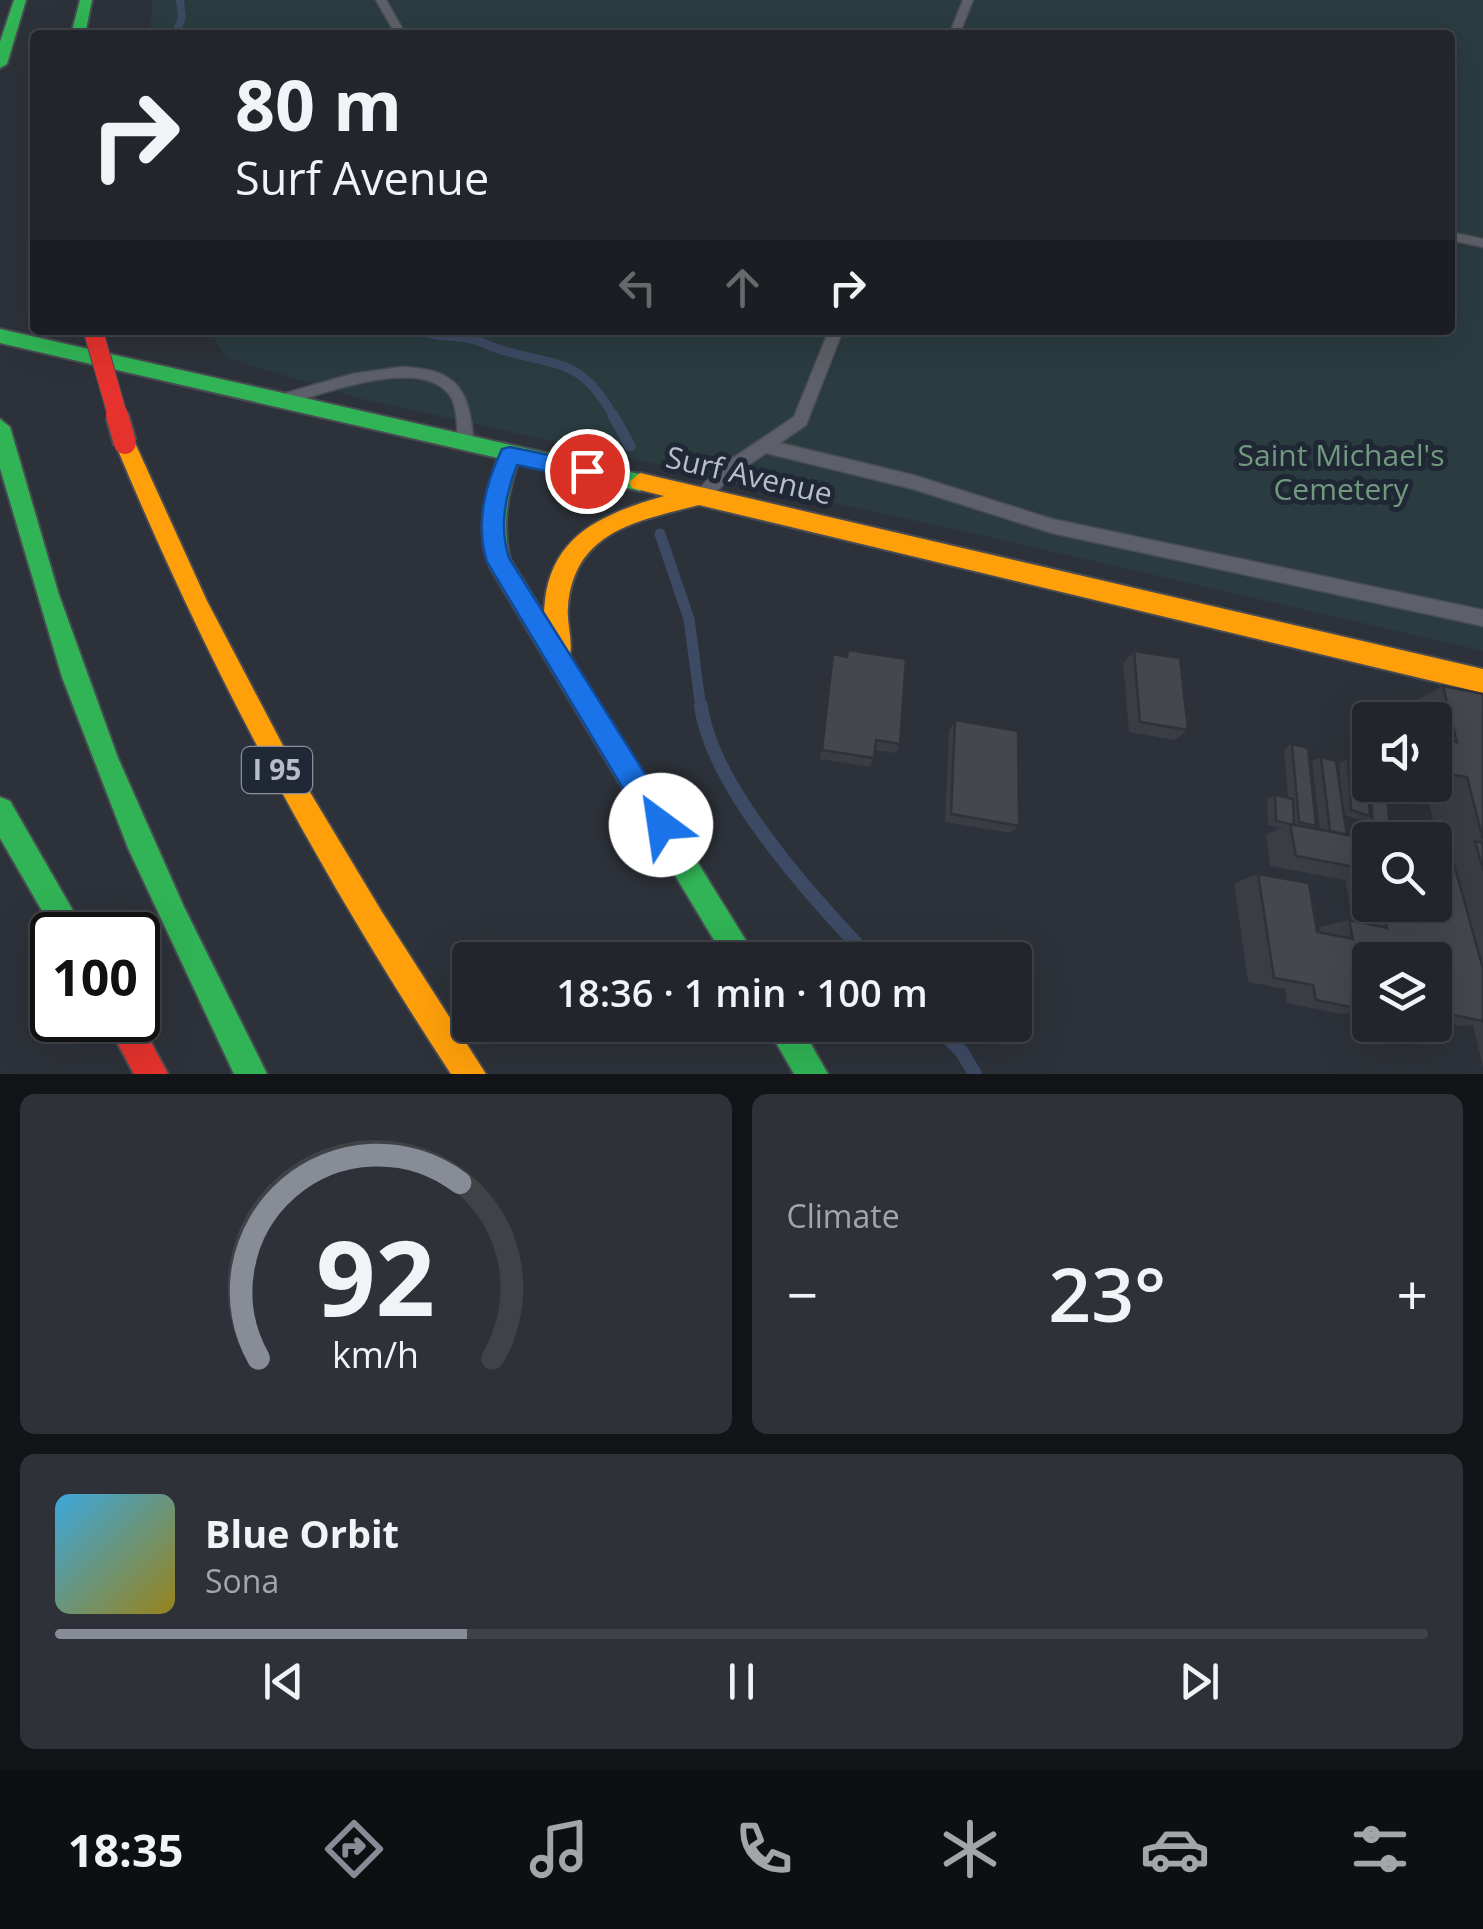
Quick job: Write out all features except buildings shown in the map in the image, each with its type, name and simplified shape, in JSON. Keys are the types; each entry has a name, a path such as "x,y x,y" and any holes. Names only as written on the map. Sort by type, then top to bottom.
{"main road":[{"path":"0,64 20,0"},
{"path":"79,30 86,0"},
{"name":"I 95","path":"94,335 125,443 198,618 251,724 320,845 470,1074"},
{"name":"Surf Avenue","path":"0,336 702,496 1483,681"},
{"path":"0,427 36,570 67,668 109,778 164,903 251,1074"},
{"path":"510,455 495,494 492,543 499,562 732,942"},
{"path":"560,656 552,626 552,604 563,559 578,543 630,516 702,496"},
{"path":"0,811 59,912"},
{"path":"134,1042 152,1074"},
{"path":"792,1042 812,1074"}],"lane":[{"path":"381,0 398,30"},
{"path":"956,30 968,0"},
{"path":"1455,237 1483,242"},
{"path":"702,496 724,474 800,421 834,335"},
{"path":"276,400 375,376 435,376 454,389 463,410 466,445"},
{"path":"764,446 912,482 1052,526 1483,618"}],"green space":[{"name":"Saint Michael's Cemetery","path":"152,0 1483,0 1483,651 362,399 226,358 212,335 1455,335 1455,30 150,30"}],"waterway":[{"path":"177,30 182,17 180,0"},
{"path":"438,335 472,339 569,369 592,385 614,417"},
{"path":"613,415 630,446"},
{"path":"660,534 689,619 701,709"},
{"path":"701,706 709,738 745,807 769,842 855,942"},
{"path":"952,1042 975,1074"}],"traffic: fast":[{"path":"0,64 20,0"},
{"path":"79,30 86,0"},
{"path":"0,336 640,482"},
{"path":"0,427 47,595 105,758 174,918 251,1074"},
{"path":"510,455 495,508 499,562 732,942"},
{"path":"0,811 59,912"},
{"path":"792,1042 812,1074"}],"traffic: slow":[{"path":"125,443 198,608 281,768 372,923 470,1074"},
{"path":"640,482 1483,681"},
{"path":"559,653 555,613 559,581 569,557 586,539 608,525 702,495"}],"traffic: jam":[{"path":"94,335 125,443"},
{"path":"134,1042 152,1074"}],"route":[{"path":"587,471 510,455 495,494 492,543 499,562 661,825"}]}
